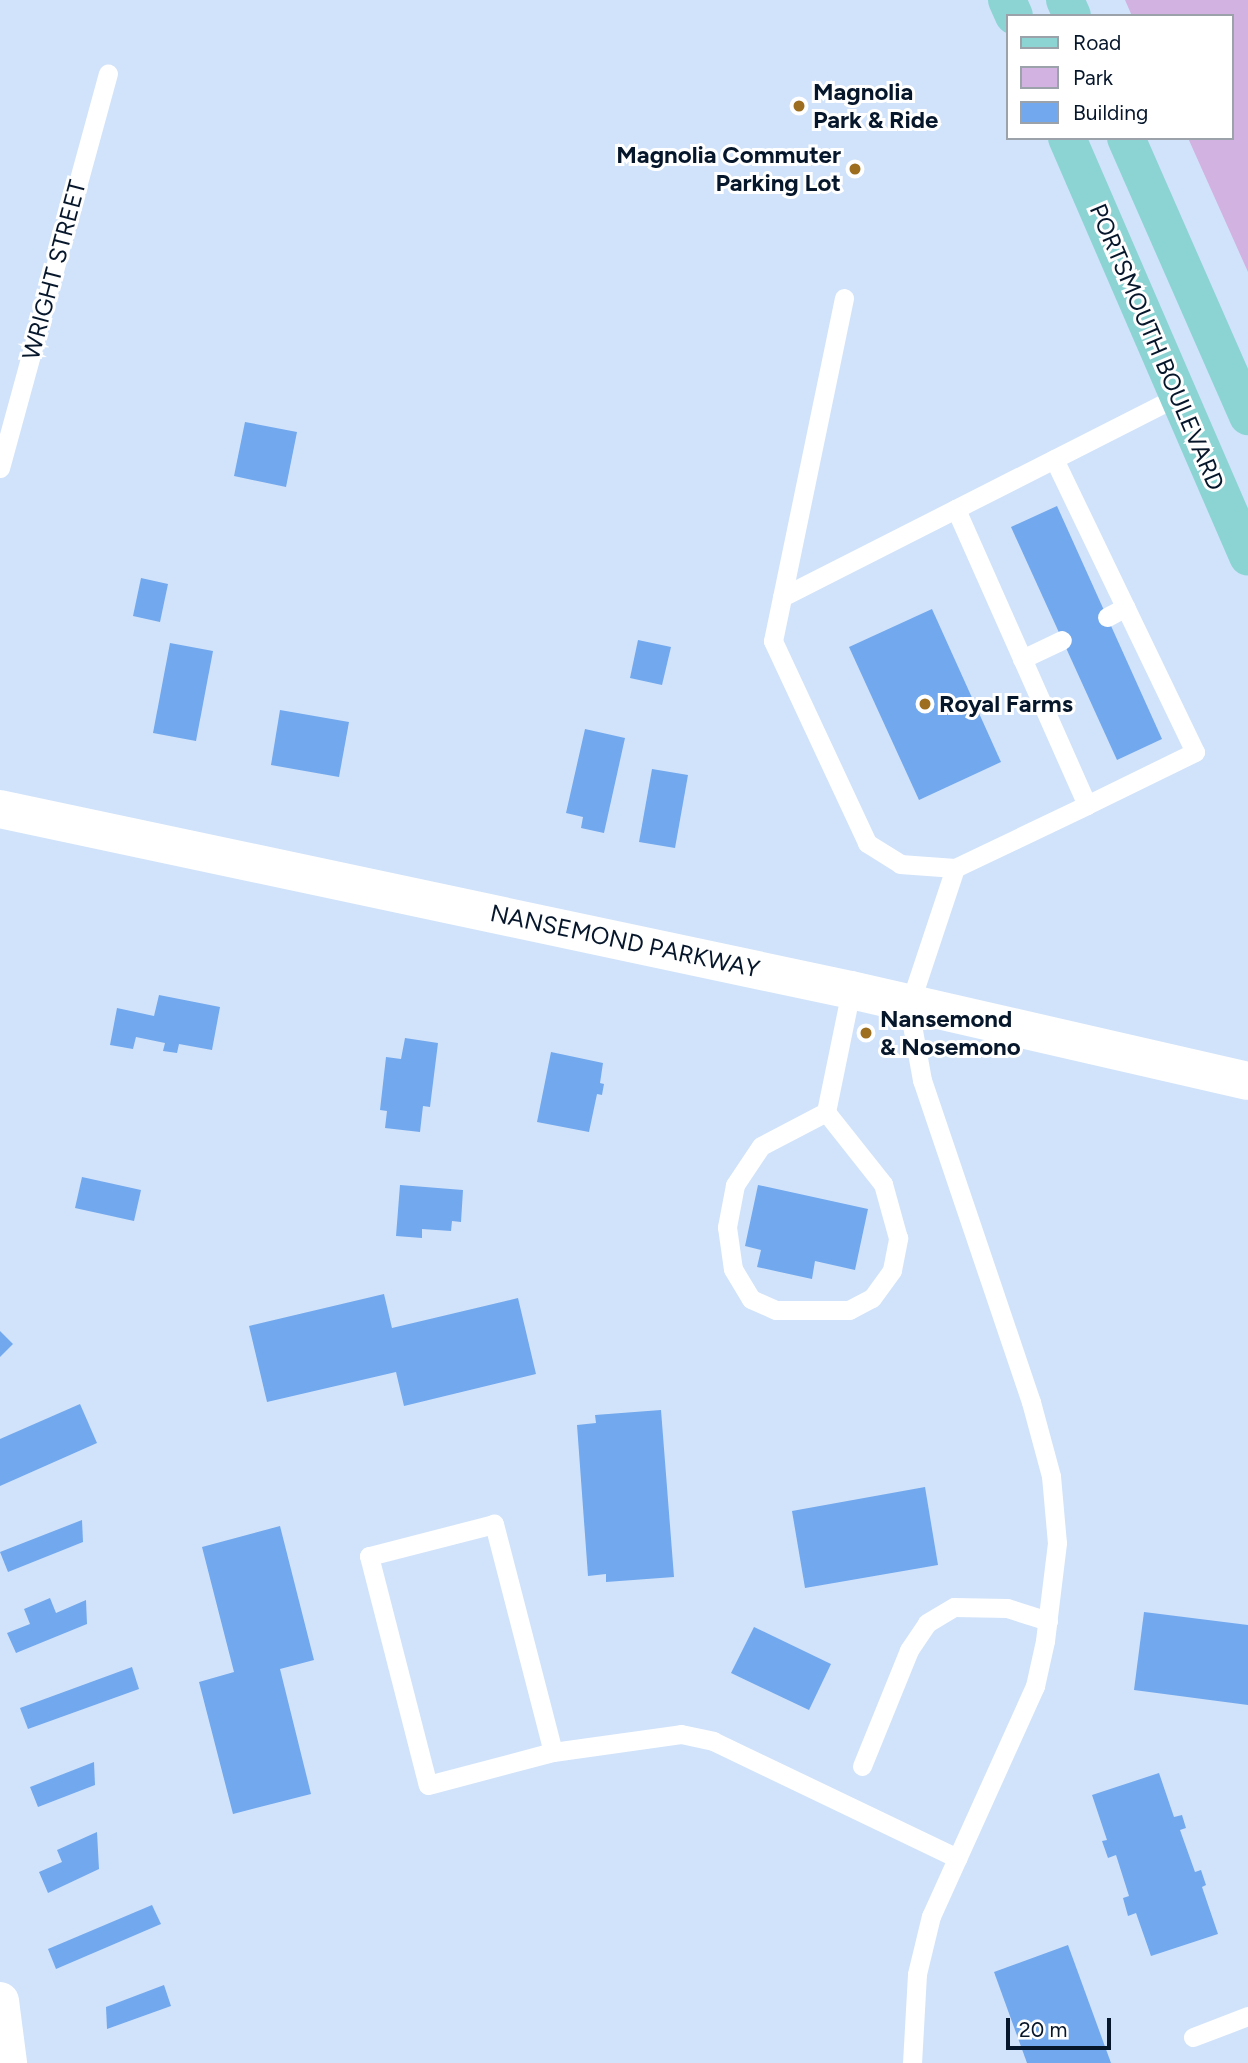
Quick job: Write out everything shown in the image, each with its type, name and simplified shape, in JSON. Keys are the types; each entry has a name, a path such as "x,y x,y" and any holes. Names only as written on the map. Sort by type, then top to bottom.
{"main road":[{"name":"PORTSMOUTH BOULEVARD","path":"1068,140 1248,556"},
{"path":"1127,140 1248,416"},
{"name":"NANSEMOND PARKWAY","path":"0,809 911,1003 1248,1081"},
{"path":"0,2001 8,2063"}],"lane":[{"name":"WRIGHT STREET","path":"0,468 108,73"},
{"path":"844,298 773,641 867,843 900,864 955,868 1195,752 1054,459"},
{"path":"782,597 1178,396"},
{"path":"956,509 1087,805"},
{"path":"1107,617 1126,607"},
{"path":"1022,659 1062,640"},
{"path":"912,2063 917,1974 931,1916 1035,1686 1048,1621 1057,1543 1051,1476 1002,1311 922,1080 911,1003 955,868"},
{"path":"827,1112 761,1146 735,1185 727,1227 733,1269 751,1299 776,1310 849,1310 872,1298 892,1270 898,1238 883,1184 827,1112 851,990"},
{"path":"553,1752 494,1524 369,1556 428,1785 553,1752 649,1736 681,1734 713,1741 957,1857"},
{"path":"862,1766 909,1650 927,1623 954,1607 1007,1608 1048,1621"},
{"path":"1193,2037 1248,2017"}],"green space":[{"path":"1125,0 1248,0 1248,272 1189,140 1234,140 1234,14 1131,14"}],"building":[{"path":"245,422 297,432 286,487 234,476"},
{"name":"Royal Farms","path":"1057,506 1162,739 1117,760 1011,527"},
{"path":"141,578 168,584 160,622 133,616"},
{"name":"Royal Farms","path":"932,609 1001,762 919,800 849,647"},
{"path":"638,640 671,647 662,685 630,678"},
{"path":"170,643 213,651 196,741 153,733"},
{"path":"280,710 349,722 339,777 271,765"},
{"path":"585,729 625,738 604,833 581,828 583,817 566,813"},
{"path":"652,769 688,775 675,848 639,842"},
{"path":"159,995 220,1007 212,1050 179,1044 177,1053 163,1051 165,1043 136,1037 133,1049 110,1045 117,1008 154,1016"},
{"path":"405,1038 438,1043 430,1107 423,1106 420,1132 385,1128 387,1111 380,1110 386,1057 401,1059"},
{"path":"551,1052 603,1063 600,1083 604,1084 602,1095 597,1094 589,1132 537,1122"},
{"path":"82,1177 141,1190 134,1221 75,1208"},
{"path":"400,1185 463,1190 461,1222 452,1221 451,1231 422,1229 422,1238 396,1236"},
{"path":"758,1185 868,1209 855,1270 815,1261 812,1279 757,1267 761,1250 745,1246"},
{"path":"384,1294 392,1328 518,1298 536,1374 404,1406 396,1372 267,1402 249,1326"},
{"path":"0,1331 13,1344 0,1357"},
{"path":"80,1404 97,1443 0,1486 0,1439"},
{"path":"661,1410 674,1577 606,1582 606,1574 588,1576 577,1425 596,1423 595,1415"},
{"path":"925,1487 938,1565 805,1588 792,1511"},
{"path":"82,1520 83,1542 8,1572 0,1552"},
{"path":"280,1526 314,1660 280,1669 311,1794 233,1814 199,1682 234,1672 202,1547"},
{"path":"50,1598 56,1613 86,1600 87,1624 16,1653 7,1633 30,1624 24,1609"},
{"path":"1144,1612 1248,1625 1248,1705 1134,1690"},
{"path":"754,1627 831,1664 809,1710 731,1673"},
{"path":"132,1667 139,1689 28,1729 20,1708"},
{"path":"94,1762 95,1785 38,1807 30,1787"},
{"path":"1159,1773 1174,1817 1182,1815 1186,1828 1180,1830 1195,1872 1201,1870 1206,1885 1202,1887 1218,1934 1151,1956 1136,1913 1128,1916 1123,1898 1129,1896 1116,1855 1108,1858 1102,1841 1107,1840 1092,1795"},
{"path":"97,1832 99,1869 48,1893 39,1872 62,1862 57,1850"},
{"path":"152,1905 161,1924 56,1969 48,1949"},
{"path":"1068,1945 1111,2063 1027,2063 994,1972"},
{"path":"164,1985 171,2006 107,2029 106,2007"}],"place":[{"name":"Magnolia Park & Ride","path":"799,106"},
{"name":"Magnolia Commuter Parking Lot","path":"855,169"},
{"name":"Royal Farms","path":"925,704"},
{"name":"Nansemond & Nosemono","path":"866,1033"}]}
